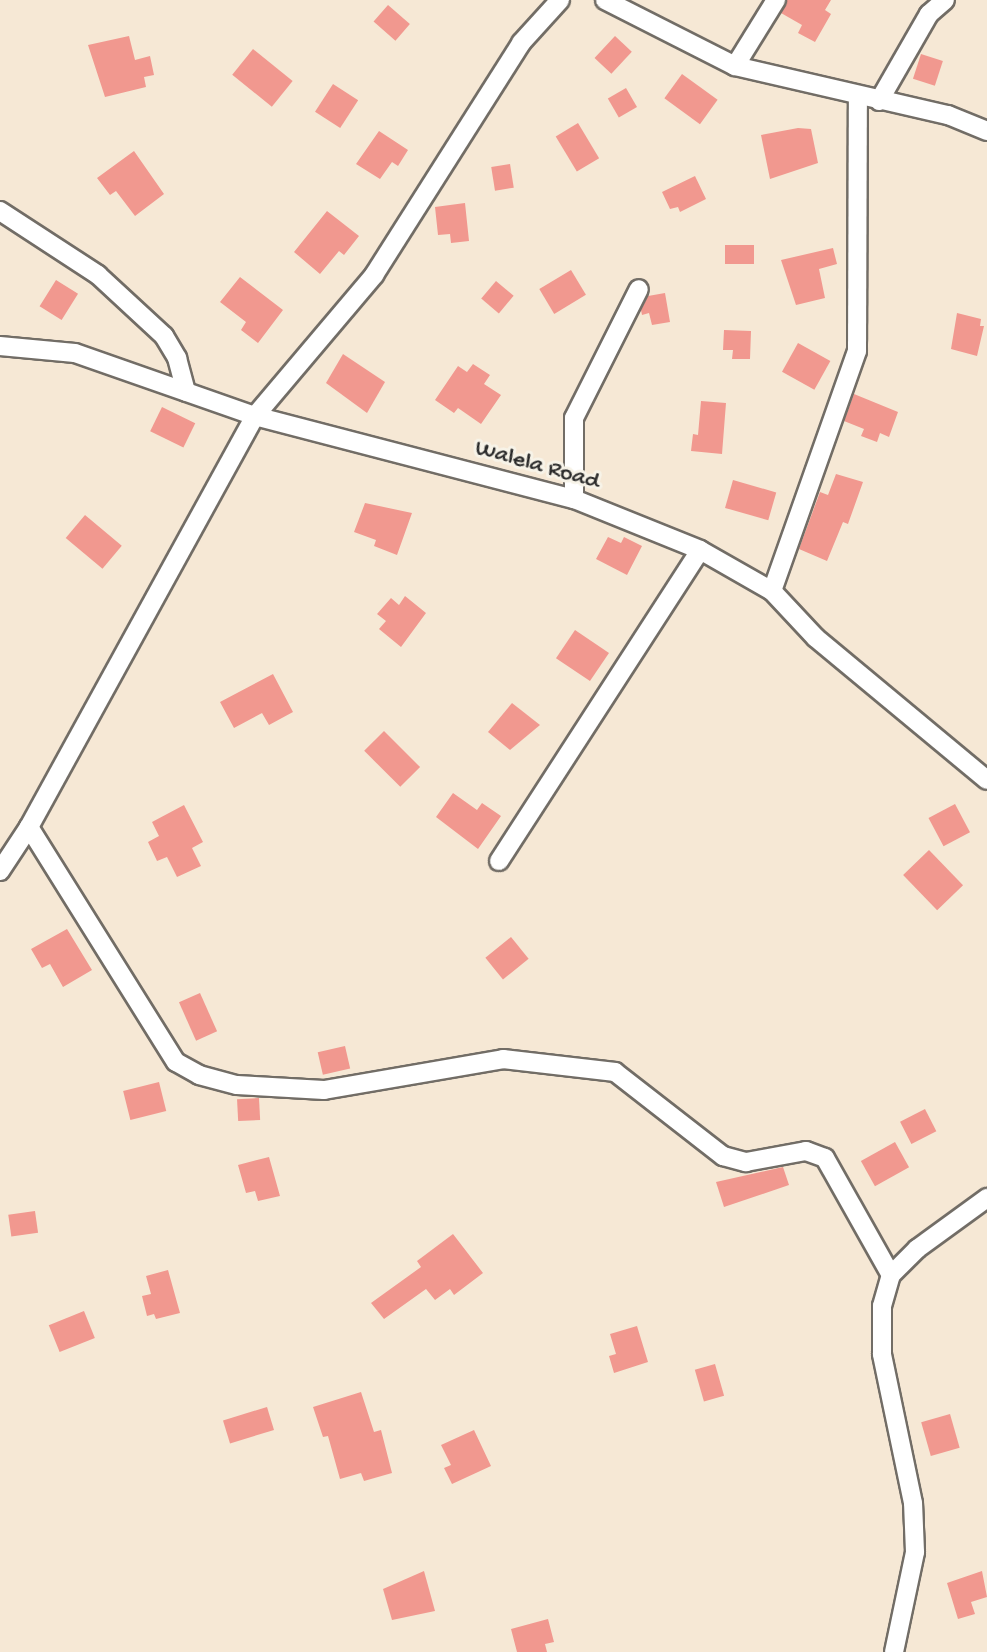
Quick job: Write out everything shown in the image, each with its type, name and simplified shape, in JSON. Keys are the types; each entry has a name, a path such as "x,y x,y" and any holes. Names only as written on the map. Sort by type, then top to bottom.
{"street":[{"path":"0,871 29,827 255,416 374,275 521,43 560,0"},
{"path":"605,0 735,66 858,97 948,115 987,131"},
{"path":"735,66 776,0"},
{"path":"879,101 929,14 945,0"},
{"path":"772,591 857,351 858,97"},
{"path":"0,211 98,275 163,336 177,358 186,392"},
{"path":"574,499 574,418 639,289"},
{"name":"Walela Road","path":"0,346 75,353 255,416 574,499 700,550 772,591 826,646 987,780"},
{"path":"499,861 700,550"},
{"path":"29,827 176,1062 199,1075 237,1085 324,1090 503,1059 615,1072 723,1156 746,1162 806,1151 825,1157 891,1275"},
{"path":"894,1652 915,1552 913,1503 882,1354 882,1307 891,1275 917,1249 987,1198"}],"building":[{"path":"787,0 831,0 825,10 831,14 815,42 798,33 802,25 781,13"},
{"path":"388,5 410,24 395,41 374,22"},
{"path":"129,36 135,60 150,56 154,75 144,77 146,87 105,97 88,45"},
{"path":"615,36 632,52 611,74 595,58"},
{"path":"253,49 293,81 272,107 232,75"},
{"path":"921,54 943,61 935,86 913,79"},
{"path":"682,74 718,100 700,124 664,98"},
{"path":"333,84 358,100 340,128 315,112"},
{"path":"626,88 637,107 619,118 608,98"},
{"path":"578,123 599,158 577,172 556,136"},
{"path":"798,128 811,129 818,163 770,179 761,135"},
{"path":"379,131 408,150 398,166 392,162 380,179 356,164"},
{"path":"134,151 164,194 135,216 116,191 110,195 97,178"},
{"path":"510,164 514,188 495,191 491,167"},
{"path":"695,176 706,199 680,212 678,207 670,209 662,192"},
{"path":"465,203 469,241 451,243 450,234 438,235 435,207"},
{"path":"327,211 359,236 344,255 339,251 320,274 294,252"},
{"path":"725,245 754,245 754,264 725,264"},
{"path":"833,248 837,264 819,269 825,298 796,305 781,260"},
{"path":"571,270 586,295 554,314 539,289"},
{"path":"240,277 283,310 258,343 241,330 246,322 220,302"},
{"path":"56,280 78,294 62,320 40,306"},
{"path":"496,281 514,296 499,313 481,299"},
{"path":"665,293 670,322 652,325 649,313 642,315 641,310 648,296"},
{"path":"957,313 981,319 980,326 984,326 977,356 951,349"},
{"path":"724,330 751,331 750,359 732,359 733,350 723,350"},
{"path":"798,343 830,361 814,390 782,372"},
{"path":"343,354 385,382 367,413 326,383"},
{"path":"473,364 490,375 484,384 501,395 481,424 458,408 454,413 435,400 458,366 467,372"},
{"path":"854,394 898,412 889,437 880,433 877,442 861,436 864,429 844,421"},
{"path":"701,401 726,403 722,454 691,451 693,434 698,435"},
{"path":"162,407 195,423 183,447 150,431"},
{"path":"836,474 863,482 848,524 843,522 827,561 799,549 820,492 828,495"},
{"path":"733,480 776,492 768,520 725,508"},
{"path":"365,503 412,513 397,555 374,546 376,540 354,532"},
{"path":"85,515 122,546 102,569 66,538"},
{"path":"608,537 621,543 624,537 642,546 627,575 596,559"},
{"path":"405,596 426,613 401,647 379,629 386,621 377,614 391,598 399,605"},
{"path":"575,630 609,653 590,681 556,658"},
{"path":"273,674 293,712 269,725 262,713 234,728 220,702"},
{"path":"512,703 540,725 510,750 488,732"},
{"path":"384,731 420,767 400,787 364,751"},
{"path":"453,793 477,810 482,803 501,816 478,849 436,817"},
{"path":"955,804 970,832 944,846 929,818"},
{"path":"184,805 203,842 192,848 201,866 177,877 167,857 157,861 148,842 159,836 152,822"},
{"path":"929,850 963,885 937,910 903,875"},
{"path":"67,929 92,970 63,987 50,964 42,968 31,949"},
{"path":"511,937 529,959 503,980 485,958"},
{"path":"200,993 217,1031 196,1041 179,1002"},
{"path":"345,1046 350,1068 323,1075 318,1052"},
{"path":"159,1082 166,1111 130,1120 123,1091"},
{"path":"259,1098 260,1120 238,1121 237,1099"},
{"path":"925,1109 936,1131 911,1144 900,1122"},
{"path":"895,1142 909,1167 875,1186 861,1161"},
{"path":"269,1157 280,1196 258,1201 255,1191 246,1193 238,1165"},
{"path":"783,1167 789,1185 724,1207 716,1182"},
{"path":"35,1211 38,1233 11,1237 8,1215"},
{"path":"453,1234 483,1273 454,1295 450,1289 435,1300 426,1289 384,1319 371,1303 421,1267 417,1261"},
{"path":"168,1270 180,1313 156,1319 154,1314 147,1316 142,1296 151,1294 146,1276"},
{"path":"84,1311 95,1338 60,1352 49,1325"},
{"path":"637,1326 648,1362 614,1373 609,1356 616,1354 610,1334"},
{"path":"715,1364 724,1396 704,1402 695,1370"},
{"path":"361,1392 374,1432 381,1430 392,1473 364,1481 361,1473 340,1479 328,1436 323,1437 313,1407"},
{"path":"267,1407 274,1430 230,1443 223,1420"},
{"path":"950,1414 960,1448 931,1456 921,1422"},
{"path":"474,1430 491,1466 452,1484 444,1468 451,1465 441,1445"},
{"path":"424,1571 435,1611 392,1620 383,1589"},
{"path":"982,1571 987,1597 971,1602 975,1614 958,1619 947,1583"},
{"path":"548,1619 554,1642 545,1644 547,1652 517,1652 511,1629"}]}
